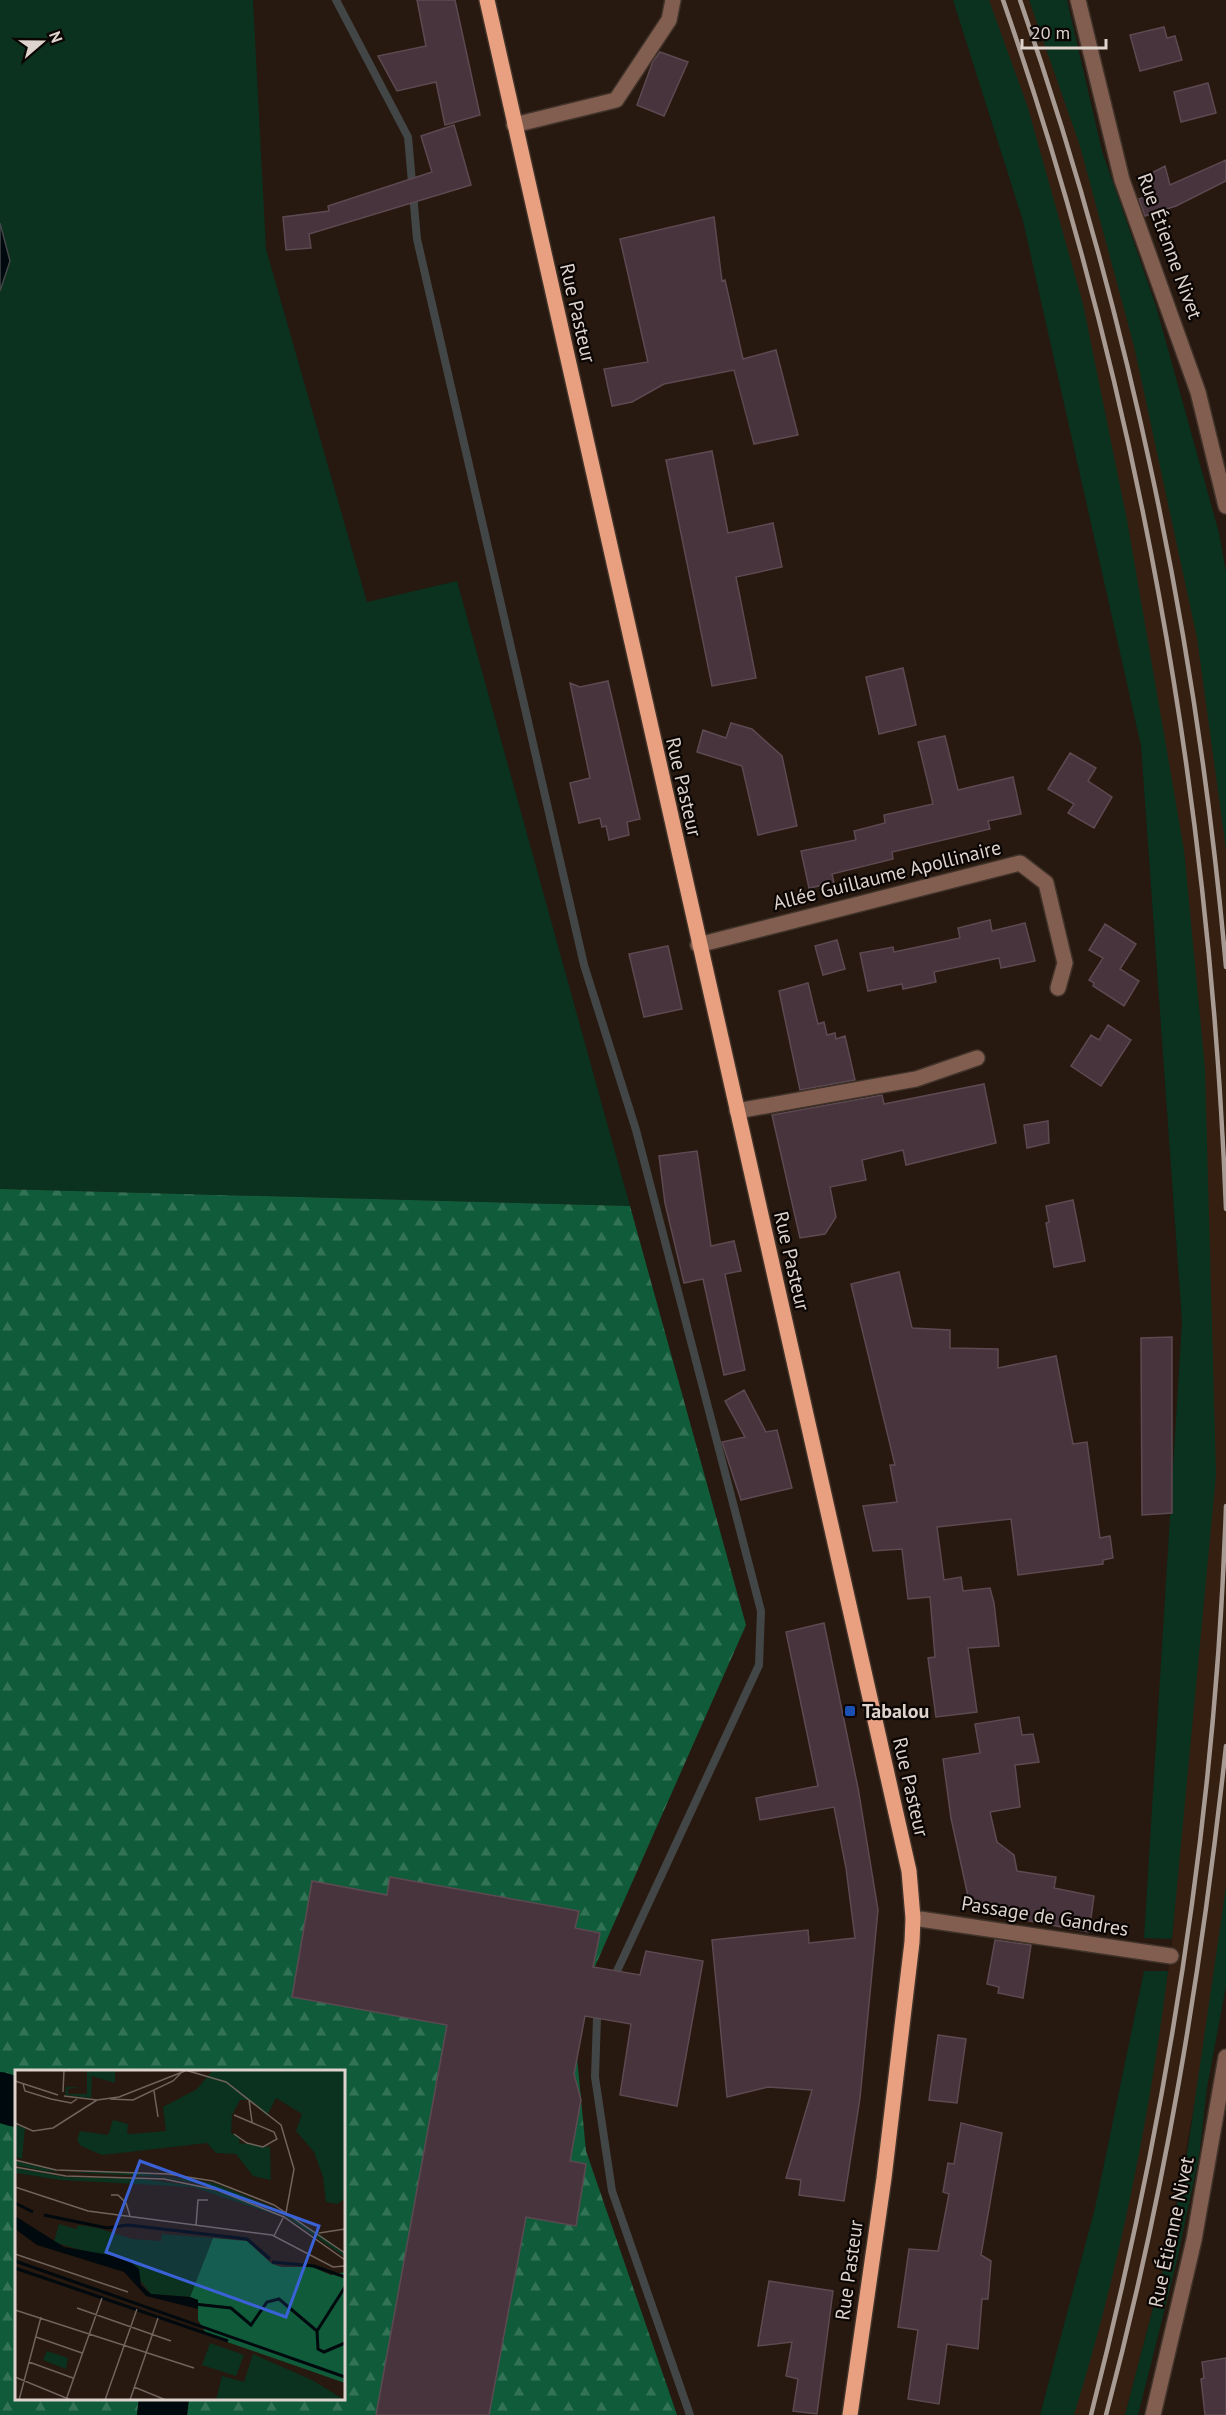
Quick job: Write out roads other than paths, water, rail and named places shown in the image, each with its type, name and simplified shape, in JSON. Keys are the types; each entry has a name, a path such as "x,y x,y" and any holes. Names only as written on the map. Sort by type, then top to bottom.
{"main road":[{"name":"Rue Pasteur","path":"486,0 909,1870 913,1918 884,2178 850,2415"}],"street":[{"path":"514,125 616,100 669,20 674,0"},
{"name":"Rue Étienne Nivet","path":"1078,0 1122,180 1198,392 1226,506"},
{"name":"Allée Guillaume Apollinaire","path":"698,945 1020,862 1046,883 1065,963 1058,988"},
{"path":"737,1112 916,1079 977,1058"},
{"name":"Passage de Gandres","path":"913,1918 1171,1956"},
{"name":"Rue Étienne Nivet","path":"1152,2415 1194,2240 1226,2057"}],"waterway":[{"path":"336,0 408,137 417,239 584,965 636,1130 761,1611 759,1665 617,1971"},
{"path":"597,2018 595,2077 612,2191 690,2415"},
{"path":"0,2097 15,2102"},
{"path":"162,2415 164,2400"}],"railway":[{"path":"1003,0 1051,147 1093,295 1129,445 1159,596 1184,748 1203,901 1217,1055 1226,1209"},
{"path":"1020,0 1059,117 1094,236 1153,477 1177,599 1197,721 1226,967"},
{"path":"1091,2415 1143,2191 1183,1965 1199,1851 1211,1736 1226,1506"},
{"path":"1106,2415 1146,2249 1179,2083 1205,1916 1226,1746"}],"place":[{"name":"Tabalou","path":"850,1711"}]}
